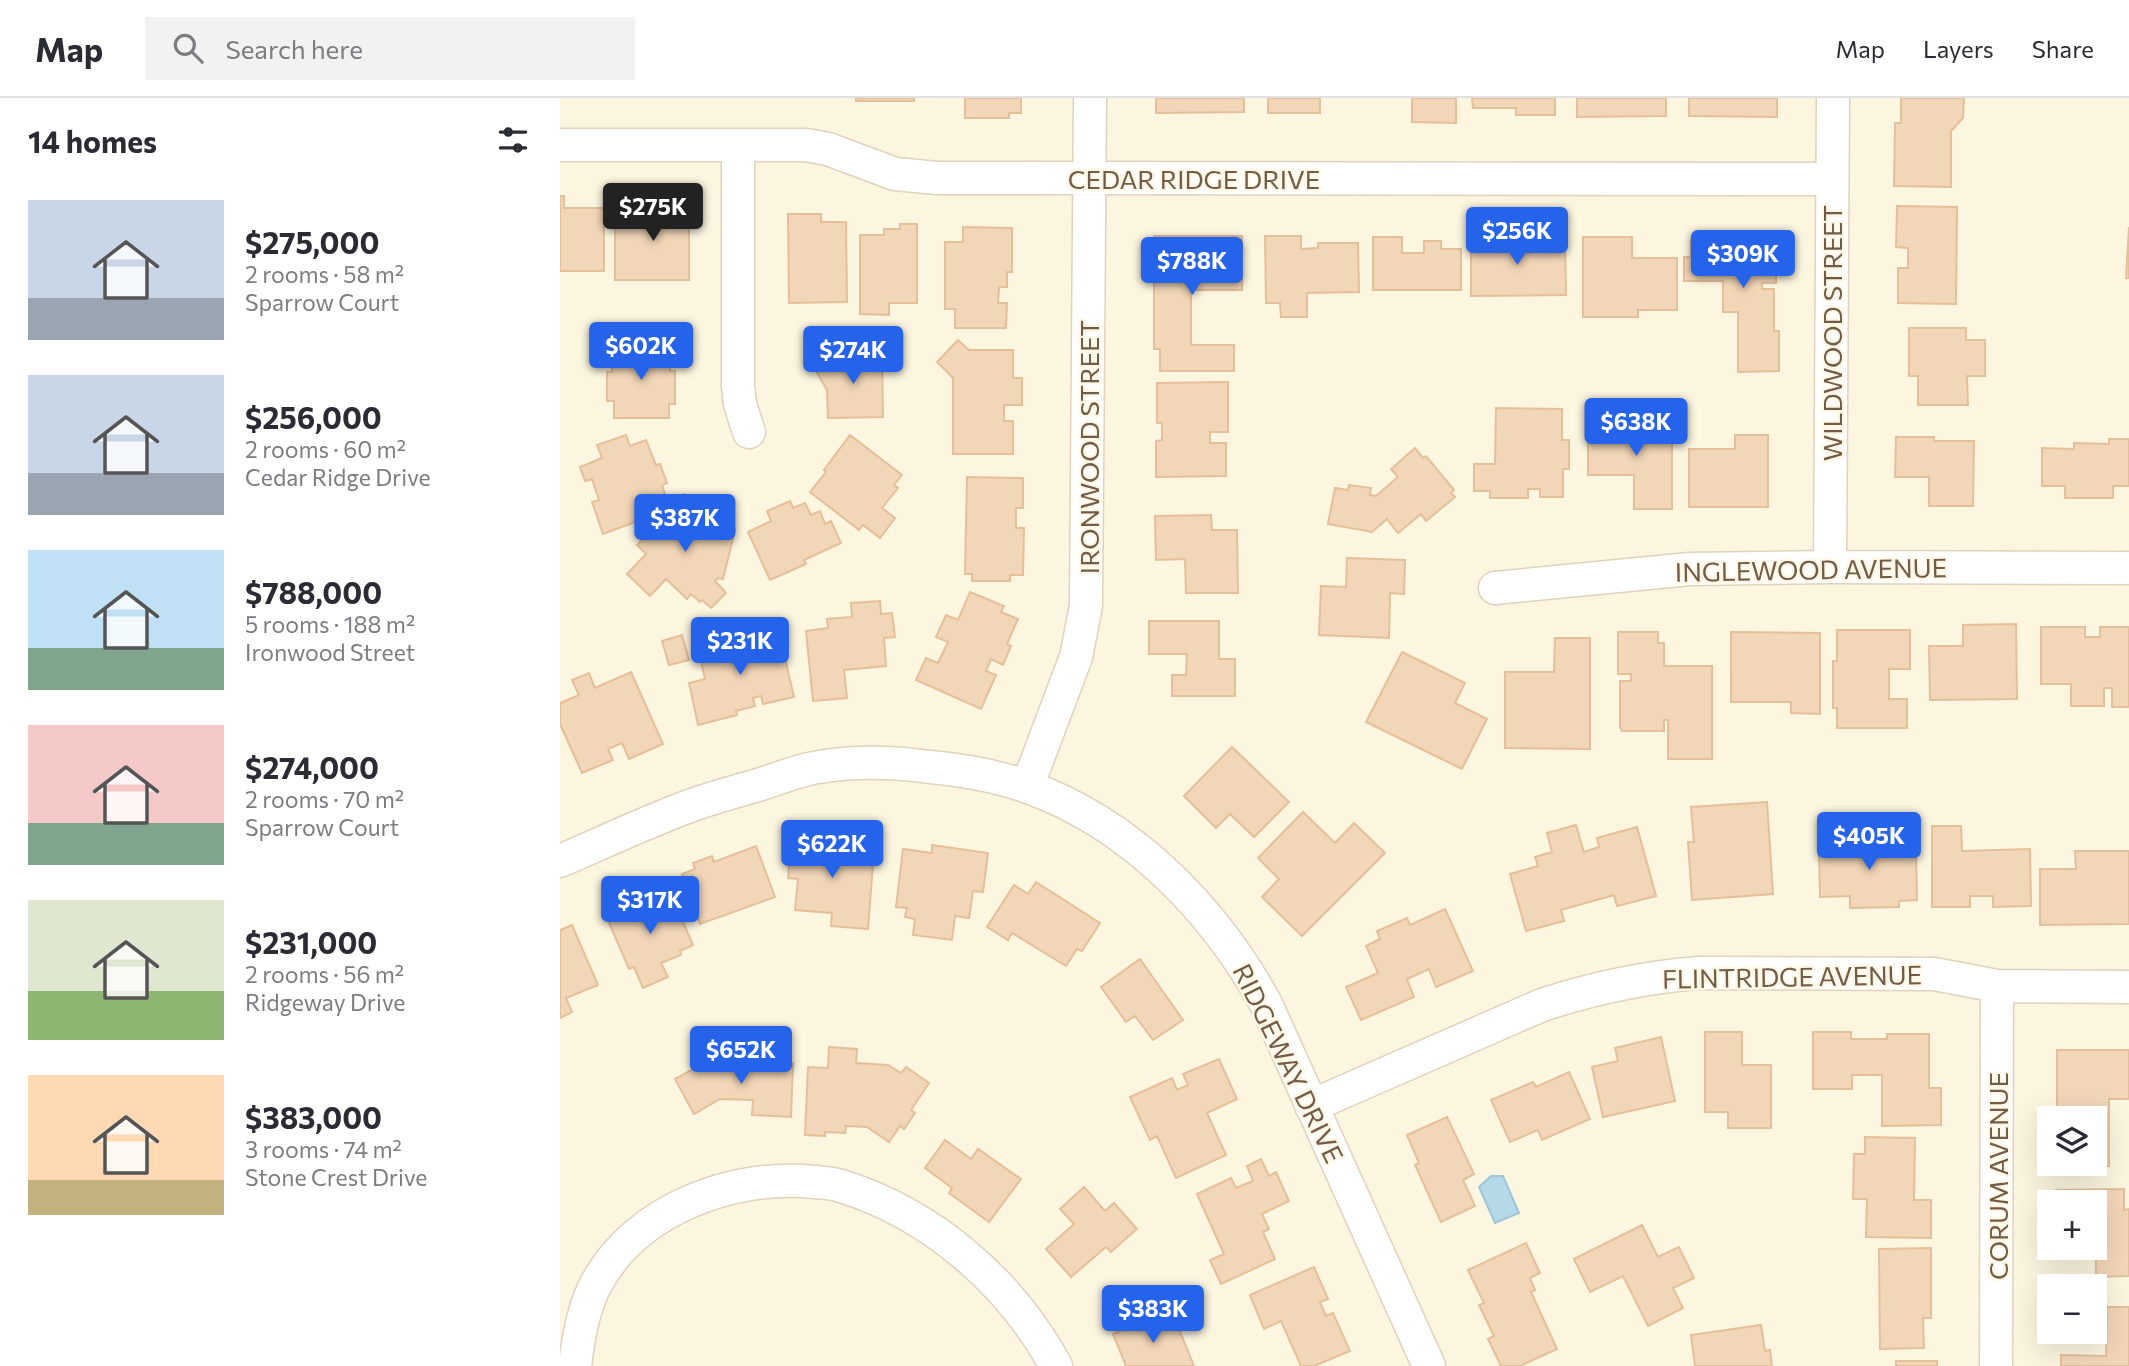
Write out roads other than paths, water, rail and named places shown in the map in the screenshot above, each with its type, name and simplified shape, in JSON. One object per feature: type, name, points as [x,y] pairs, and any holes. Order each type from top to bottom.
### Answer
[{"type":"street","name":"IRONWOOD STREET","points":[[1027,787],[1076,657],[1086,606],[1090,98]]},
{"type":"street","name":"WILDWOOD STREET","points":[[1830,567],[1833,98]]},
{"type":"street","name":"CEDAR RIDGE DRIVE","points":[[560,145],[818,147],[873,167],[911,177],[1832,179]]},
{"type":"street","points":[[738,145],[738,386],[740,404],[749,432]]},
{"type":"street","name":"INGLEWOOD AVENUE","points":[[1495,588],[1661,571],[1830,567],[2129,568]]},
{"type":"street","name":"RIDGEWAY DRIVE","points":[[560,861],[688,806],[817,767],[860,763],[904,764],[984,775],[1027,787],[1075,808],[1125,839],[1181,888],[1236,954],[1255,983],[1429,1366]]},
{"type":"street","name":"FLINTRIDGE AVENUE","points":[[1311,1107],[1542,1005],[1577,993],[1642,979],[1699,973],[1934,974],[1997,986],[2129,987]]},
{"type":"street","name":"CORUM AVENUE","points":[[1996,1366],[1997,986]]},
{"type":"street","points":[[575,1366],[583,1321],[596,1284],[614,1258],[637,1234],[670,1212],[710,1194],[751,1183],[794,1180],[838,1185],[877,1198],[926,1226],[970,1259],[1012,1300],[1042,1341],[1056,1366]]},
{"type":"water","points":[[1491,1176],[1503,1176],[1519,1213],[1495,1223],[1479,1187]]}]
